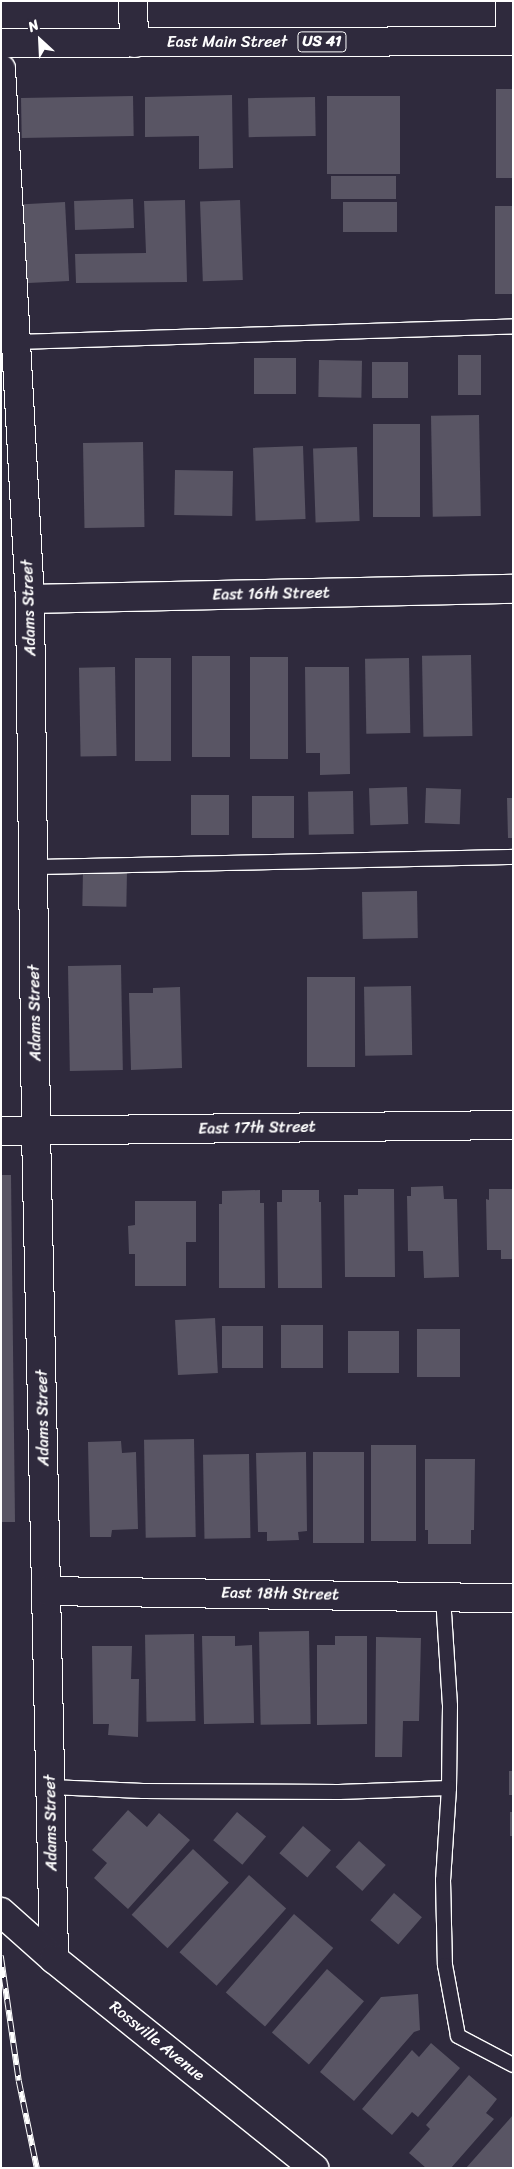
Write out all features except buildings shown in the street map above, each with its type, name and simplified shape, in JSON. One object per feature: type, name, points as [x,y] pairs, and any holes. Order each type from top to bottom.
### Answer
[{"type":"street","points":[[133,1],[134,43]]},
{"type":"street","points":[[510,1],[511,41]]},
{"type":"street","name":"East Main Street","points":[[1,43],[511,41]]},
{"type":"street","name":"Adams Street","points":[[1,68],[30,599],[36,1130],[54,1959]]},
{"type":"street","name":"East 16th Street","points":[[30,599],[513,589]]},
{"type":"street","name":"East 17th Street","points":[[1,1131],[513,1125]]},
{"type":"street","name":"East 18th Street","points":[[46,1591],[513,1598]]},
{"type":"street","name":"Rossville Avenue","points":[[1,1912],[54,1959],[314,2168]]},
{"type":"lane","points":[[16,342],[513,326]]},
{"type":"lane","points":[[33,867],[513,857]]},
{"type":"lane","points":[[443,1597],[450,1706],[449,1788],[443,1880],[445,1965],[458,2036],[513,2065]]},
{"type":"lane","points":[[50,1787],[143,1791],[339,1792],[449,1788]]},
{"type":"railway","points":[[1,1956],[19,2081],[37,2168]]}]
